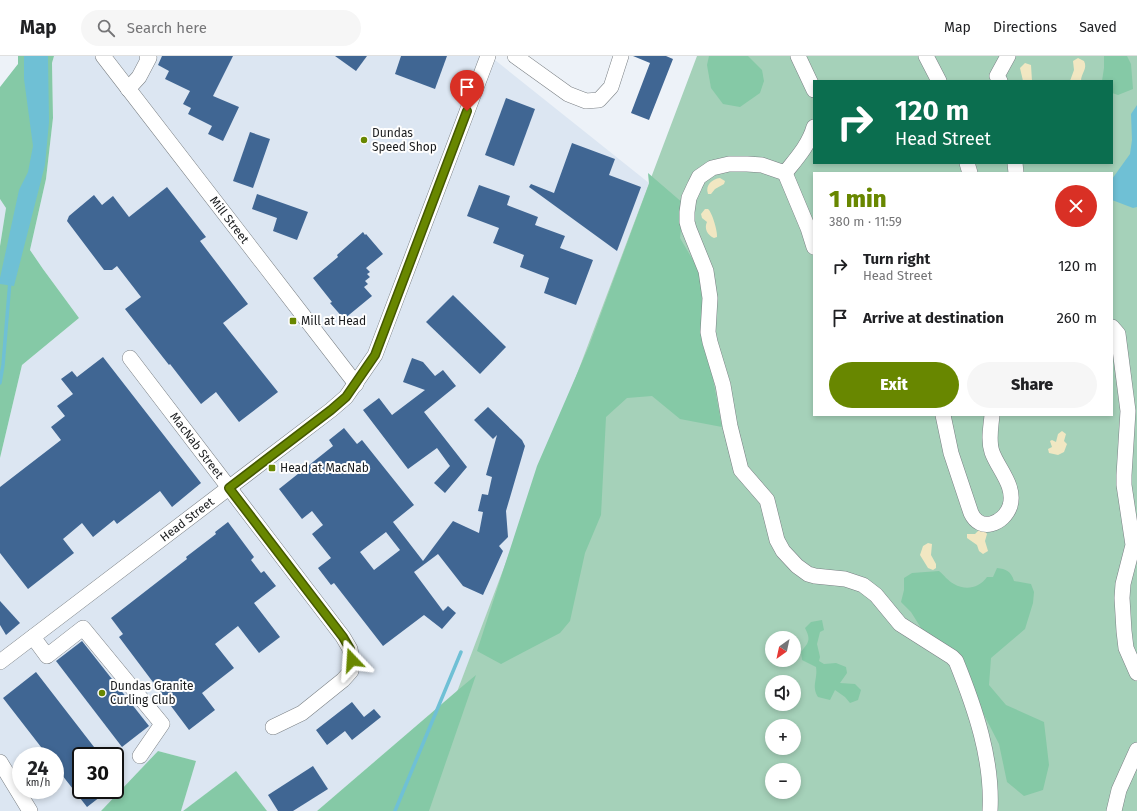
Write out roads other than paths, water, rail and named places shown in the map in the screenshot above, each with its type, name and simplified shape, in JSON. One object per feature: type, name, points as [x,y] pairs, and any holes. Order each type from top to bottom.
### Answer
[{"type":"street","name":"Mill Street","points":[[103,56],[356,384]]},
{"type":"street","name":"Head Street","points":[[0,662],[331,410],[346,397],[375,355],[488,56]]},
{"type":"street","points":[[515,56],[568,94],[586,101],[599,100],[611,87],[622,56]]},
{"type":"street","points":[[798,56],[813,88]]},
{"type":"street","points":[[926,56],[938,80]]},
{"type":"street","points":[[1000,80],[998,76],[1008,56]]},
{"type":"street","points":[[128,88],[139,77],[149,57]]},
{"type":"street","points":[[781,171],[795,160],[809,140],[813,130]]},
{"type":"street","points":[[813,245],[808,228],[781,171],[762,165],[729,164],[712,168],[699,177],[694,186],[689,198],[687,222],[706,271],[710,298],[708,332],[723,385],[730,426],[740,466],[744,474],[767,500],[777,540],[783,551],[797,566],[808,574],[845,579],[863,585],[876,595],[900,624],[956,661],[974,712],[983,745],[990,794],[990,811]]},
{"type":"street","points":[[1113,328],[1118,334],[1127,399],[1128,420],[1124,475],[1133,545],[1123,584],[1122,598],[1124,631],[1126,648],[1137,673]]},
{"type":"street","name":"MacNab Street","points":[[130,358],[343,637],[350,649],[352,660],[350,671],[343,680],[302,712],[274,728]]},
{"type":"street","points":[[943,416],[956,470],[971,513],[978,522],[988,524],[997,522],[1006,514],[1010,506],[1011,497],[1007,481],[992,451],[990,442],[992,416]]},
{"type":"street","points":[[68,610],[162,724],[140,756]]},
{"type":"street","points":[[33,637],[47,656],[83,628]]},
{"type":"street","points":[[1114,811],[1119,790],[1137,750]]},
{"type":"street","points":[[0,762],[30,811]]},
{"type":"water","points":[[24,56],[48,56],[49,122],[45,165],[14,286],[0,284],[0,278],[19,190],[28,172],[33,146],[24,79]]},
{"type":"water","points":[[1137,105],[1137,207],[1133,208],[1113,200],[1113,178],[1130,154],[1132,140],[1131,114]]},
{"type":"waterway","points":[[0,383],[3,365],[10,281]]},
{"type":"waterway","points":[[395,811],[461,652]]},
{"type":"place","name":"Dundas Speed Shop","points":[[364,140]]},
{"type":"place","name":"Mill at Head","points":[[293,321]]},
{"type":"place","name":"Head at MacNab","points":[[272,468]]},
{"type":"place","name":"Dundas Granite Curling Club","points":[[102,693]]}]
